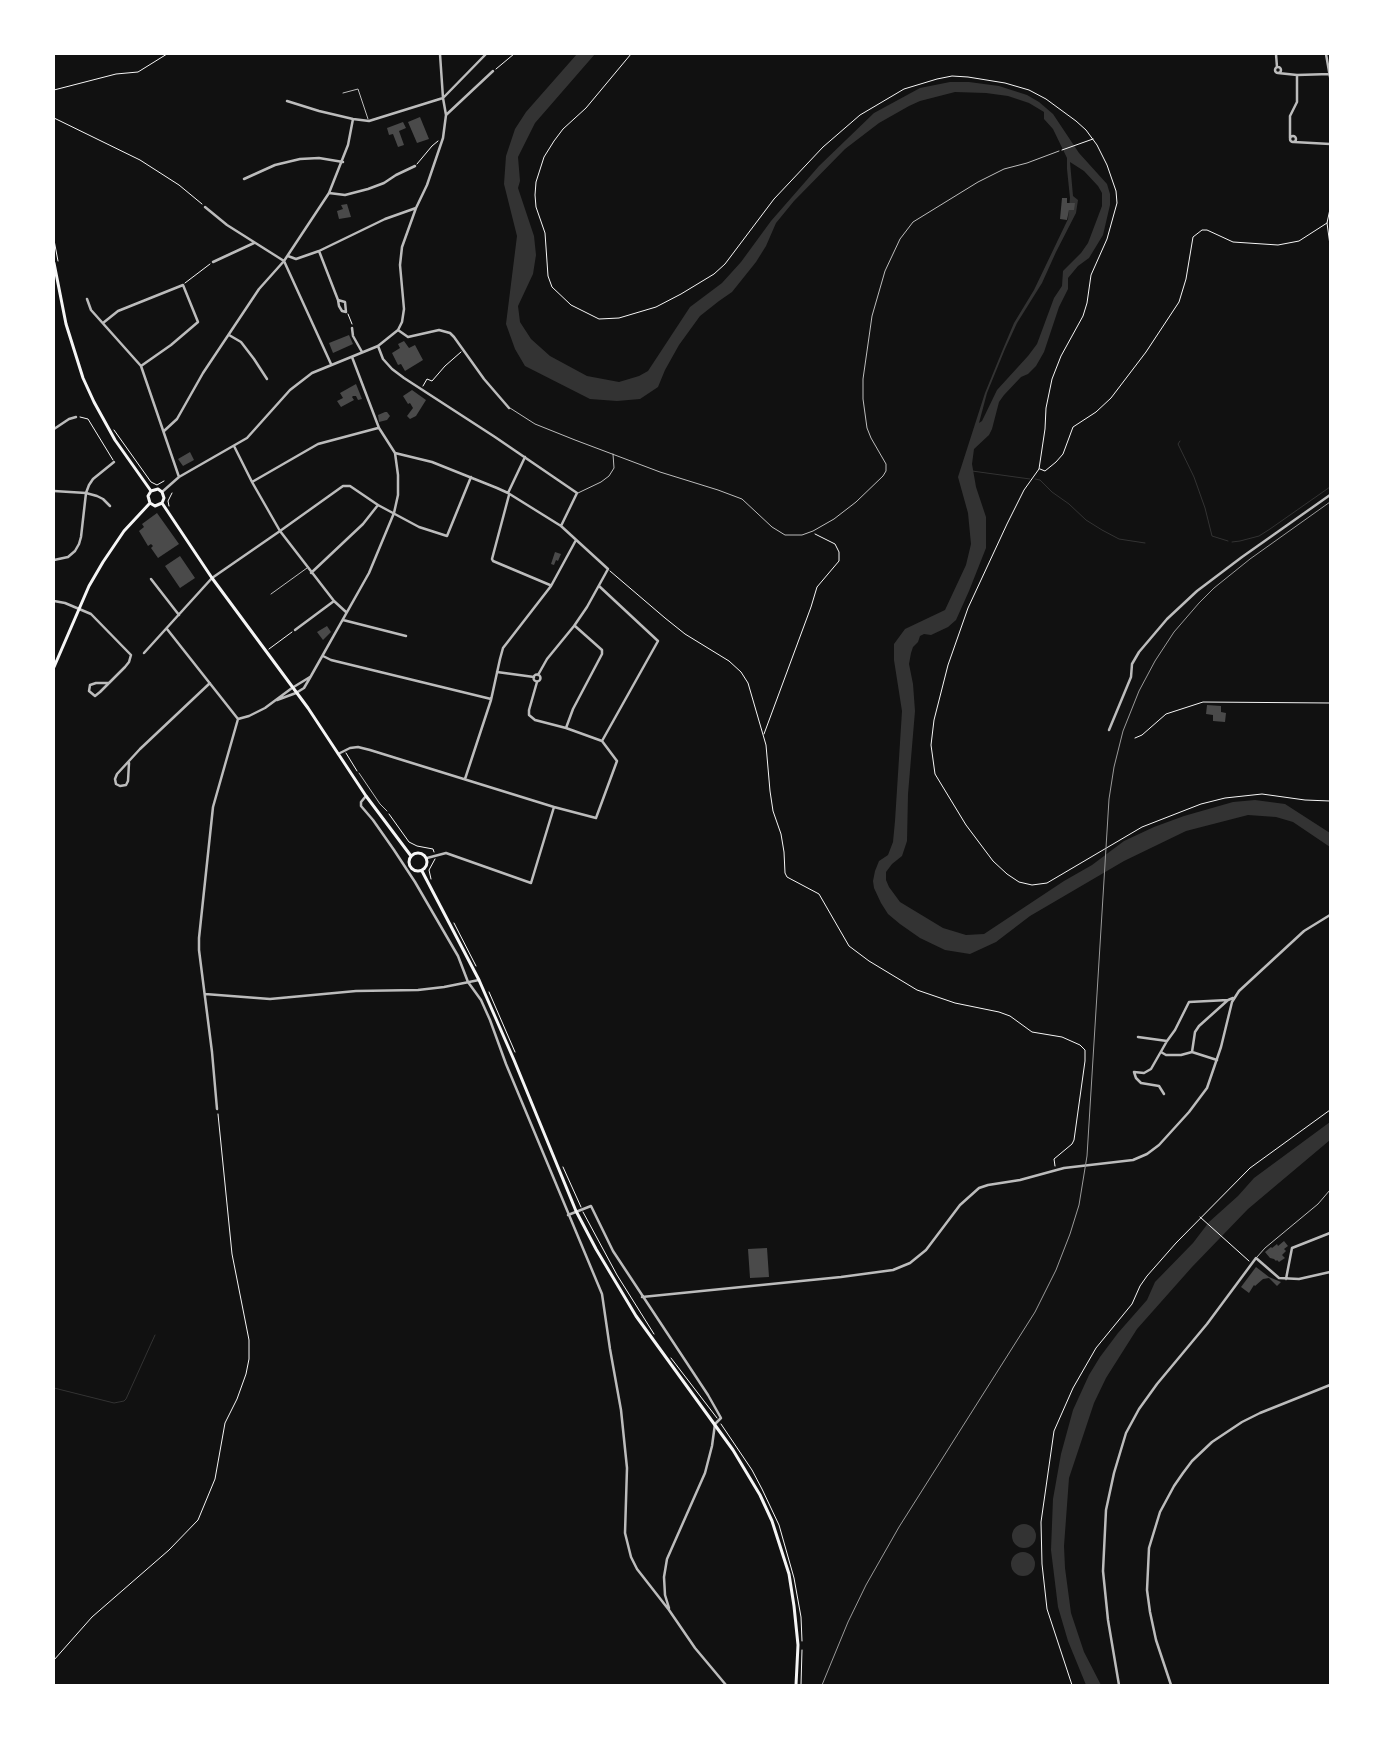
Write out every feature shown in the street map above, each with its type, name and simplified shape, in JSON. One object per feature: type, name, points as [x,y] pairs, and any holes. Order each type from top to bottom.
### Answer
[{"type":"main road","points":[[54,263],[66,324],[83,378],[115,440],[151,491]]},
{"type":"main road","points":[[162,503],[156,506],[150,503],[148,496],[151,491],[156,489],[162,492],[164,498],[162,503],[166,511],[212,578],[308,708],[366,796],[411,856]]},
{"type":"main road","points":[[54,667],[103,562],[124,531],[150,503]]},
{"type":"main road","points":[[418,853],[427,858],[427,864],[422,871],[412,869],[409,862],[411,856],[418,853]]},
{"type":"main road","points":[[422,871],[479,980],[576,1211],[596,1249],[636,1316],[715,1424],[760,1495],[781,1546],[789,1574],[798,1645],[796,1685]]},
{"type":"street","points":[[162,492],[179,477],[247,438],[297,384],[312,373],[378,346],[398,330],[402,322],[404,309],[400,265],[402,247],[416,208],[427,185],[443,138],[446,115],[440,54]]},
{"type":"street","points":[[287,100],[352,119],[369,121],[443,98],[486,54]]},
{"type":"street","points":[[1276,54],[1277,67],[1275,70],[1278,73],[1330,76],[1326,54]]},
{"type":"street","points":[[446,115],[493,72]]},
{"type":"street","points":[[1297,75],[1297,102],[1290,116],[1290,138],[1296,137],[1294,142],[1330,144]]},
{"type":"street","points":[[164,431],[178,420],[203,373],[259,289],[288,256],[329,193],[343,162],[352,119]]},
{"type":"street","points":[[244,179],[275,165],[300,159],[320,158],[343,162]]},
{"type":"street","points":[[329,193],[345,195],[368,189],[415,166]]},
{"type":"street","points":[[206,207],[227,225],[284,261],[331,364]]},
{"type":"street","points":[[288,256],[296,259],[319,251],[385,219],[416,208]]},
{"type":"street","points":[[213,262],[254,242]]},
{"type":"street","points":[[319,251],[342,311],[346,312]]},
{"type":"street","points":[[103,323],[118,311],[183,286],[198,322],[141,366]]},
{"type":"street","points":[[87,299],[91,310],[141,366],[179,477]]},
{"type":"street","points":[[338,300],[345,302],[346,312]]},
{"type":"street","points":[[352,328],[353,336],[362,352]]},
{"type":"street","points":[[398,330],[408,337],[431,331],[446,331],[454,337],[484,379],[509,408]]},
{"type":"street","points":[[229,335],[241,342],[267,380]]},
{"type":"street","points":[[378,346],[383,359],[392,369],[577,493],[561,526]]},
{"type":"street","points":[[277,700],[304,688],[323,656],[369,573],[394,513],[398,495],[395,452],[379,428],[352,357]]},
{"type":"street","points":[[54,429],[69,419],[76,417]]},
{"type":"street","points":[[252,482],[318,444],[379,428]]},
{"type":"street","points":[[234,446],[280,532],[334,601],[346,612]]},
{"type":"street","points":[[395,452],[432,462],[508,494],[561,526],[608,569],[574,626],[547,659],[538,675],[534,677],[497,672]]},
{"type":"street","points":[[524,457],[508,494],[492,559],[551,586]]},
{"type":"street","points":[[54,560],[68,557],[75,551],[81,537],[86,493],[93,479],[114,462]]},
{"type":"street","points":[[144,653],[212,578],[343,486],[350,486],[378,505],[419,527],[447,536],[471,477]]},
{"type":"street","points":[[54,491],[86,493],[103,499],[110,506]]},
{"type":"street","points":[[1109,730],[1131,677],[1132,664],[1139,652],[1168,619],[1197,591],[1330,495]]},
{"type":"street","points":[[311,573],[363,524],[378,505]]},
{"type":"street","points":[[465,779],[491,700],[504,648],[551,586],[576,540]]},
{"type":"street","points":[[151,579],[178,615]]},
{"type":"street","points":[[599,586],[658,641],[602,741]]},
{"type":"street","points":[[54,601],[80,608],[91,614],[131,655],[129,662],[109,683],[95,696],[89,691],[90,685],[109,683]]},
{"type":"street","points":[[295,630],[334,601]]},
{"type":"street","points":[[343,620],[406,636]]},
{"type":"street","points":[[566,728],[573,709],[602,654],[602,650],[574,626]]},
{"type":"street","points":[[167,629],[238,719]]},
{"type":"street","points":[[323,656],[331,660],[491,700]]},
{"type":"street","points":[[338,754],[358,747],[596,818],[617,761],[602,741],[566,728],[535,720],[529,715],[537,682],[541,678],[538,675]]},
{"type":"street","points":[[238,719],[249,716],[277,700],[311,676]]},
{"type":"street","points":[[534,677],[534,680],[537,682]]},
{"type":"street","points":[[129,763],[126,785],[120,786],[116,784],[117,774],[140,749],[210,683]]},
{"type":"street","points":[[218,1109],[199,944],[214,807],[238,719]]},
{"type":"street","points":[[366,796],[361,802],[361,806],[415,882],[458,956],[468,982],[490,1020],[506,1064],[602,1294],[621,1410],[627,1468],[628,1489],[625,1522],[627,1545],[636,1569],[669,1610],[695,1648],[726,1685]]},
{"type":"street","points":[[427,858],[446,853],[531,883],[554,807]]},
{"type":"street","points":[[642,1297],[832,1278],[898,1269],[910,1263],[926,1250],[960,1205],[979,1188],[988,1184],[1020,1180],[1070,1167],[1133,1160],[1153,1151],[1201,1096],[1217,1060],[1234,998],[1252,978],[1304,931],[1330,914]]},
{"type":"street","points":[[205,994],[270,999],[356,990],[418,990],[479,980]]},
{"type":"street","points":[[1164,1094],[1158,1086],[1141,1082],[1136,1078],[1134,1072],[1144,1074],[1151,1069],[1175,1030],[1189,1002],[1234,998]]},
{"type":"street","points":[[1192,1052],[1194,1032],[1228,1000]]},
{"type":"street","points":[[1138,1037],[1167,1041]]},
{"type":"street","points":[[1161,1052],[1166,1055],[1181,1055],[1192,1052],[1217,1060]]},
{"type":"street","points":[[568,1215],[591,1206],[613,1251],[708,1395],[719,1419],[715,1424],[705,1473],[675,1537],[664,1568],[664,1586],[669,1610]]},
{"type":"street","points":[[1286,1279],[1292,1248],[1330,1232]]},
{"type":"street","points":[[1119,1685],[1108,1620],[1103,1571],[1106,1510],[1119,1453],[1126,1433],[1157,1384],[1207,1324],[1256,1258],[1279,1278],[1299,1279],[1330,1272]]},
{"type":"street","points":[[1171,1685],[1156,1640],[1147,1590],[1149,1548],[1160,1512],[1183,1473],[1192,1461],[1212,1442],[1242,1422],[1260,1413],[1330,1385]]},
{"type":"lane","points":[[344,93],[358,89],[369,121]]},
{"type":"lane","points":[[509,408],[536,424],[660,472],[742,499],[772,527],[785,535],[802,535],[813,531],[834,519],[856,502],[886,471],[886,464],[867,428],[862,380],[872,316],[885,270],[900,239],[913,222],[978,182],[1004,169],[1059,151]]},
{"type":"lane","points":[[577,493],[601,482],[609,476],[614,468],[613,454]]},
{"type":"lane","points":[[271,594],[308,568]]},
{"type":"lane","points":[[359,773],[387,811]]},
{"type":"lane","points":[[1256,1258],[1265,1248],[1318,1204],[1330,1190]]},
{"type":"path","points":[[54,90],[116,74],[138,72],[167,54]]},
{"type":"path","points":[[493,72],[514,54]]},
{"type":"path","points":[[631,54],[586,108],[563,129],[554,141],[544,157],[536,182],[536,207],[545,233],[548,276],[552,287],[571,305],[599,319],[619,318],[656,307],[714,274],[725,264],[774,199],[823,148],[860,115],[904,89],[937,78],[952,76],[976,78],[1016,85],[1029,90],[1046,99],[1076,121],[1093,139],[1107,165],[1116,191],[1117,203],[1108,239],[1091,275],[1083,316],[1061,356],[1052,379],[1046,408],[1039,469],[1024,490],[968,608],[948,665],[934,720],[932,744],[935,774],[966,825],[993,861],[1019,882],[1032,885],[1046,883],[1142,827],[1201,804],[1225,798],[1262,794],[1305,800],[1330,801]]},
{"type":"path","points":[[54,118],[152,168],[179,185],[206,207]]},
{"type":"path","points":[[415,166],[432,146],[443,138]]},
{"type":"path","points":[[1059,151],[1093,139]]},
{"type":"path","points":[[1330,185],[1330,209],[1327,223],[1330,245]]},
{"type":"path","points":[[1039,469],[1045,471],[1056,462],[1063,454],[1073,427],[1096,412],[1111,398],[1146,352],[1178,302],[1186,279],[1194,237],[1202,230],[1207,230],[1233,242],[1278,245],[1299,241],[1327,223]]},
{"type":"path","points":[[54,240],[59,264]]},
{"type":"path","points":[[183,286],[188,280],[213,262]]},
{"type":"path","points":[[346,312],[350,316],[352,328]]},
{"type":"path","points":[[421,390],[427,380],[432,381],[445,366],[464,350]]},
{"type":"path","points":[[76,417],[88,419],[114,462]]},
{"type":"path","points":[[113,428],[151,482],[157,484],[164,481]]},
{"type":"path","points":[[166,511],[170,509],[168,501],[172,492]]},
{"type":"path","points":[[764,734],[817,588],[839,561],[839,552],[834,544],[813,531]]},
{"type":"path","points":[[608,569],[664,618],[685,634],[729,661],[741,672],[748,683],[764,734],[770,791],[781,834],[785,873],[787,877],[819,894],[839,925],[849,946],[869,961],[917,990],[955,1004],[999,1012],[1010,1016],[1032,1032],[1062,1037],[1080,1045],[1085,1050],[1074,1140],[1072,1144],[1054,1159],[1056,1170]]},
{"type":"path","points":[[266,652],[295,630]]},
{"type":"path","points":[[1135,738],[1166,714],[1203,702],[1330,703]]},
{"type":"path","points":[[345,750],[359,773]]},
{"type":"path","points":[[387,811],[409,842],[417,846],[433,849],[435,860],[429,870],[432,884]]},
{"type":"path","points":[[455,924],[479,971]]},
{"type":"path","points":[[487,987],[516,1053]]},
{"type":"path","points":[[54,1660],[92,1617],[169,1550],[198,1520],[216,1472],[225,1423],[242,1386],[249,1359],[249,1340],[232,1254],[218,1109]]},
{"type":"path","points":[[1072,1685],[1046,1609],[1042,1564],[1042,1513],[1054,1431],[1073,1388],[1096,1348],[1132,1304],[1147,1276],[1200,1217],[1250,1168],[1330,1110]]},
{"type":"path","points":[[561,1163],[582,1209],[617,1275],[656,1336]]},
{"type":"path","points":[[1200,1217],[1252,1263]]},
{"type":"path","points":[[670,1357],[719,1419],[740,1450],[762,1488],[785,1544],[794,1578],[801,1617],[801,1685]]},
{"type":"shaded area","points":[[577,54],[595,54],[535,123],[518,157],[520,181],[518,188],[534,236],[536,255],[533,274],[518,306],[520,322],[531,339],[550,356],[587,376],[619,382],[648,371],[690,307],[722,283],[741,262],[771,221],[819,166],[874,113],[920,88],[950,82],[969,82],[999,86],[1027,95],[1053,114],[1079,153],[1107,184],[1110,194],[1110,205],[1103,235],[1089,258],[1078,266],[1068,278],[1068,289],[1059,307],[1044,352],[1036,366],[1028,374],[1021,377],[1004,395],[999,402],[989,435],[974,449],[972,464],[976,487],[986,517],[986,548],[956,620],[948,627],[931,635],[924,634],[920,636],[911,653],[909,664],[915,711],[908,794],[907,841],[902,856],[886,872],[886,880],[900,902],[943,928],[966,935],[984,934],[1064,881],[1092,865],[1124,841],[1184,816],[1233,802],[1255,800],[1285,804],[1330,833],[1330,847],[1293,822],[1276,817],[1248,815],[1186,831],[1124,861],[1030,916],[996,942],[970,954],[945,950],[920,938],[888,914],[874,888],[873,881],[879,861],[888,855],[893,842],[895,821],[902,711],[894,660],[894,644],[905,629],[945,610],[966,565],[971,544],[968,513],[958,477],[985,393],[1014,323],[1034,290],[1068,219],[1070,198],[1067,158],[1053,129],[1044,119],[1044,112],[1029,103],[1008,96],[955,92],[920,101],[879,123],[845,149],[794,201],[776,223],[766,246],[756,262],[732,292],[700,316],[679,345],[658,387],[640,399],[617,401],[590,399],[525,366],[515,349],[506,324],[517,236],[504,184],[506,156],[515,129],[526,112]],"holes":[[[1070,162],[1084,171],[1102,193],[1102,206],[1088,243],[1063,271],[1062,286],[1054,298],[1037,344],[997,390],[982,421],[979,423],[987,393],[1017,323],[1042,283],[1076,213],[1078,200],[1073,196]]]},
{"type":"shaded area","points":[[1330,1122],[1330,1140],[1248,1209],[1192,1267],[1137,1329],[1106,1378],[1094,1403],[1069,1478],[1064,1546],[1071,1613],[1084,1652],[1101,1685],[1086,1685],[1068,1641],[1058,1607],[1051,1550],[1053,1499],[1061,1454],[1073,1410],[1089,1375],[1100,1357],[1147,1300],[1155,1282],[1193,1243],[1209,1222],[1238,1196],[1254,1178]]},
{"type":"shaded area","points":[[1024,1524],[1029,1525],[1035,1531],[1035,1541],[1029,1547],[1024,1548],[1019,1547],[1013,1541],[1012,1536],[1013,1531],[1019,1525]]},
{"type":"shaded area","points":[[1023,1552],[1028,1553],[1034,1559],[1034,1569],[1028,1575],[1023,1576],[1018,1575],[1012,1569],[1011,1564],[1012,1559],[1018,1553]]},
{"type":"building","points":[[420,117],[429,139],[417,143],[408,122]]},
{"type":"building","points":[[403,122],[406,128],[399,131],[404,145],[398,147],[393,134],[389,135],[387,128]]},
{"type":"building","points":[[1062,198],[1067,198],[1067,203],[1075,203],[1074,210],[1069,210],[1067,220],[1060,219]]},
{"type":"building","points":[[347,204],[351,217],[339,219],[337,211],[343,209],[341,205]]},
{"type":"building","points":[[349,335],[353,344],[333,353],[329,343]]},
{"type":"building","points":[[404,341],[409,348],[415,345],[423,360],[405,371],[401,364],[398,365],[392,353],[400,348],[398,344]]},
{"type":"building","points":[[356,384],[362,399],[358,400],[356,396],[353,396],[354,400],[341,407],[337,401],[343,398],[340,393]]},
{"type":"building","points":[[412,390],[426,400],[416,416],[410,419],[407,416],[413,408],[403,396]]},
{"type":"building","points":[[385,412],[390,416],[387,420],[379,422],[378,415]]},
{"type":"building","points":[[190,452],[194,460],[183,466],[178,459]]},
{"type":"building","points":[[157,513],[179,544],[158,558],[151,548],[153,546],[151,544],[148,546],[139,531],[144,527],[142,524]]},
{"type":"building","points":[[555,552],[561,554],[554,565],[551,564]]},
{"type":"building","points":[[180,556],[195,578],[180,588],[165,566]]},
{"type":"building","points":[[327,626],[331,632],[323,640],[317,632]]},
{"type":"building","points":[[1207,705],[1221,706],[1221,712],[1226,713],[1225,722],[1213,721],[1213,715],[1206,714]]},
{"type":"building","points":[[1284,1241],[1288,1246],[1284,1249],[1286,1251],[1282,1255],[1285,1258],[1279,1262],[1270,1258],[1265,1252]]},
{"type":"building","points":[[767,1248],[769,1277],[750,1278],[748,1249]]},
{"type":"building","points":[[1256,1267],[1269,1277],[1281,1282],[1277,1286],[1269,1278],[1263,1279],[1254,1285],[1249,1293],[1241,1287]]},
{"type":"waterway","points":[[1180,441],[1178,444],[1194,477],[1212,536],[1228,541]]},
{"type":"waterway","points":[[972,471],[1030,479]]},
{"type":"waterway","points":[[1035,479],[1040,480],[1086,520],[1102,530],[1119,539],[1145,543]]},
{"type":"waterway","points":[[1232,542],[1259,536],[1330,487]]},
{"type":"waterway","points":[[54,1388],[114,1403],[124,1401],[155,1335]]},
{"type":"railway","points":[[822,1685],[848,1622],[866,1585],[899,1527],[1035,1312],[1056,1270],[1070,1234],[1079,1205],[1087,1156],[1109,799],[1114,767],[1123,731],[1139,691],[1155,661],[1174,632],[1214,588],[1250,559],[1330,502]]}]
